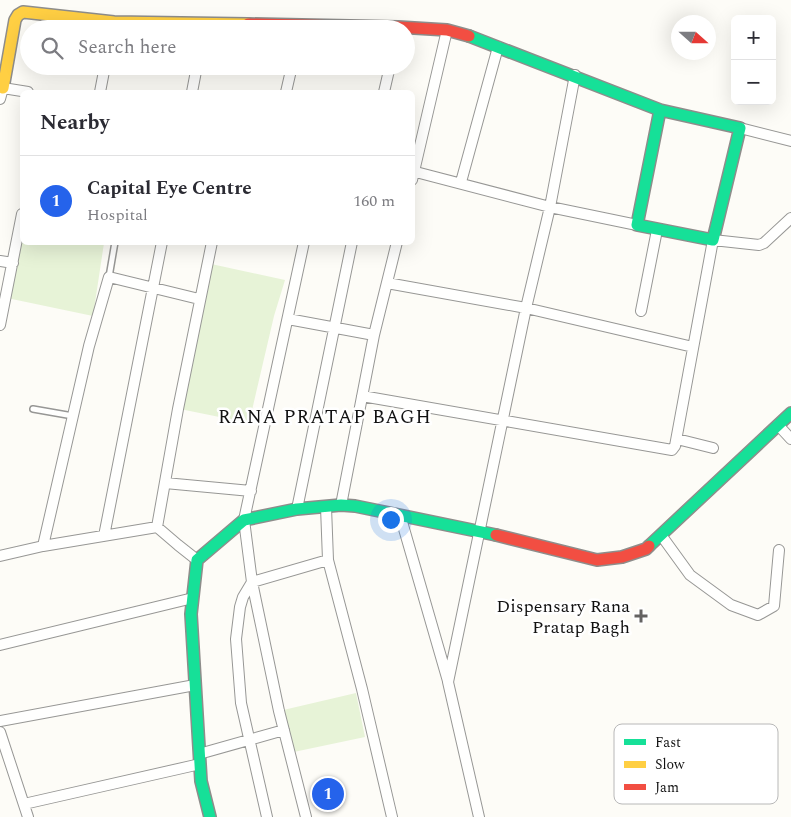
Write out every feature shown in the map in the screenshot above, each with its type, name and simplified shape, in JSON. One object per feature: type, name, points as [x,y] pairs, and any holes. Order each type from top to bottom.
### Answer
[{"type":"street","points":[[20,93],[1,94],[15,20],[18,15],[23,12],[30,12],[81,20]]},
{"type":"street","points":[[415,29],[447,30],[478,38],[660,110],[791,140]]},
{"type":"street","points":[[415,166],[447,30]]},
{"type":"street","points":[[460,182],[498,47]]},
{"type":"street","points":[[100,90],[103,75]]},
{"type":"street","points":[[192,90],[195,75]]},
{"type":"street","points":[[286,90],[290,75]]},
{"type":"street","points":[[384,90],[388,75]]},
{"type":"street","points":[[448,682],[526,308],[550,207],[575,75]]},
{"type":"street","points":[[637,226],[660,110]]},
{"type":"street","points":[[362,396],[670,451],[674,448],[677,439],[713,240],[740,128]]},
{"type":"street","points":[[415,174],[460,182],[550,207],[713,240],[764,244],[791,218]]},
{"type":"street","points":[[0,325],[20,225]]},
{"type":"street","points":[[641,311],[657,230]]},
{"type":"street","points":[[104,536],[161,245]]},
{"type":"street","points":[[157,527],[199,298],[211,245]]},
{"type":"street","points":[[303,245],[244,520],[252,582],[284,730],[306,817]]},
{"type":"street","points":[[297,509],[351,245]]},
{"type":"street","points":[[341,505],[374,335],[396,245]]},
{"type":"street","points":[[0,261],[13,264]]},
{"type":"street","points":[[43,546],[89,346],[109,277],[199,298]]},
{"type":"street","points":[[387,283],[526,308],[693,347]]},
{"type":"street","points":[[288,319],[374,335]]},
{"type":"street","points":[[210,817],[201,781],[191,614],[198,560],[244,520],[297,509],[341,505],[355,506],[480,531],[597,560],[622,557],[646,549],[791,413]]},
{"type":"street","points":[[778,425],[791,439]]},
{"type":"street","points":[[677,439],[713,448]]},
{"type":"street","points":[[165,483],[250,491]]},
{"type":"street","points":[[326,507],[328,560],[362,689],[392,817]]},
{"type":"street","points":[[400,515],[448,682],[479,817]]},
{"type":"street","points":[[0,556],[43,546],[157,527]]},
{"type":"street","points":[[157,527],[178,546],[198,560]]},
{"type":"street","points":[[661,535],[690,574],[731,606],[758,615],[774,606],[779,550]]},
{"type":"street","points":[[267,817],[241,703],[236,639],[240,607],[243,597],[252,582],[328,560]]},
{"type":"street","points":[[0,645],[193,598]]},
{"type":"street","points":[[0,721],[195,685]]},
{"type":"street","points":[[24,804],[200,759],[250,740],[284,730]]},
{"type":"street","points":[[0,732],[28,817]]},
{"type":"lane","points":[[109,277],[114,245]]},
{"type":"lane","points":[[33,409],[74,416]]},
{"type":"green space","points":[[20,230],[20,245],[104,245],[93,316],[7,298]]},
{"type":"green space","points":[[202,262],[285,280],[274,316],[249,423],[175,408],[197,299]]},
{"type":"green space","points":[[356,693],[365,737],[289,753],[279,711]]},
{"type":"traffic: fast","points":[[469,36],[660,110],[740,128],[713,240],[637,225],[660,110]]},
{"type":"traffic: fast","points":[[649,546],[791,413]]},
{"type":"traffic: fast","points":[[210,817],[201,781],[191,614],[197,560],[244,520],[297,509],[341,505],[355,506],[496,535]]},
{"type":"traffic: slow","points":[[3,88],[15,20],[18,15],[23,12],[96,20]]},
{"type":"traffic: jam","points":[[415,28],[447,30],[469,36]]},
{"type":"traffic: jam","points":[[496,535],[597,560],[622,557],[646,549],[649,546]]},
{"type":"place","name":"Dispensary Rana Pratap Bagh","points":[[641,616]]},
{"type":"place","name":"Capital Eye Centre","points":[[328,794]]},
{"type":"district","name":"RANA PRATAP BAGH","points":[[325,416]]}]
